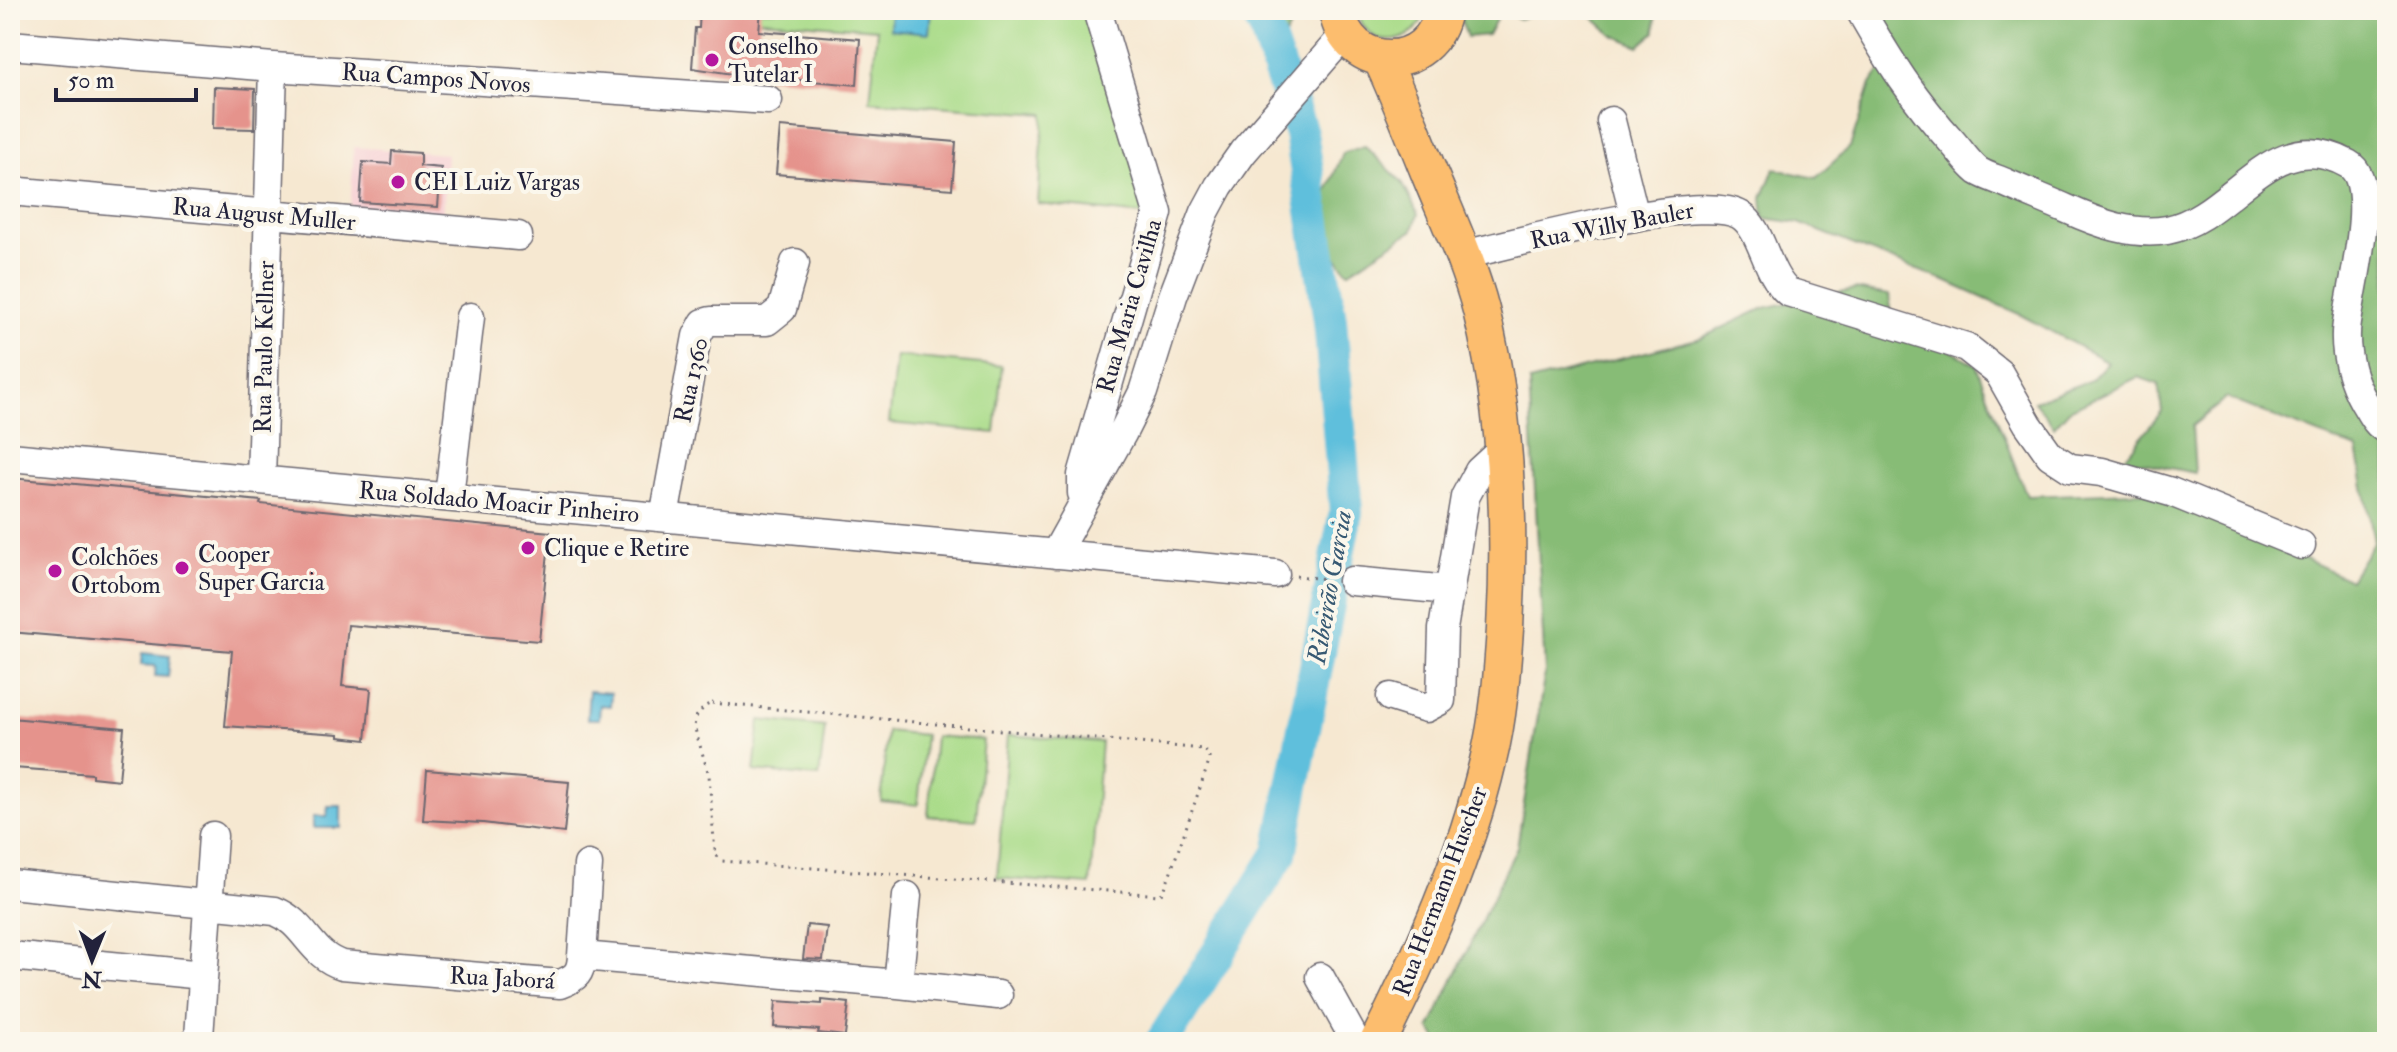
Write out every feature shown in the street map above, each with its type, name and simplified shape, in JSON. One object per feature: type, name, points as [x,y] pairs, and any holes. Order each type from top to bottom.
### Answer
[{"type":"main road","points":[[1341,22],[1360,49],[1381,58],[1400,58],[1419,50],[1430,40],[1439,27],[1443,10]]},
{"type":"main road","name":"Rua Hermann Huscher","points":[[1411,129],[1414,66],[1419,50]]},
{"type":"main road","name":"Rua Hermann Huscher","points":[[1378,1042],[1424,946],[1469,828],[1489,760],[1501,689],[1508,519],[1496,379],[1480,307],[1463,255],[1381,58]]},
{"type":"street","name":"Rua Maria Cavilha","points":[[1055,554],[1083,502],[1082,475],[1158,213],[1097,10]]},
{"type":"street","points":[[1860,10],[1893,68],[1931,119],[1978,171],[2082,216],[2134,232],[2168,230],[2198,218],[2272,164],[2305,151],[2330,156],[2352,166],[2362,180],[2363,203],[2358,263],[2346,333],[2348,359],[2357,390],[2378,425],[2387,430]]},
{"type":"street","points":[[1083,502],[1143,392],[1173,296],[1205,212],[1243,152],[1310,72],[1341,22]]},
{"type":"street","name":"Rua Campos Novos","points":[[10,45],[273,67],[768,100]]},
{"type":"street","name":"Rua Paulo Kellner","points":[[261,480],[273,67]]},
{"type":"street","points":[[1611,121],[1635,217]]},
{"type":"street","name":"Rua August Muller","points":[[10,191],[518,236]]},
{"type":"street","name":"Rua Willy Bauler","points":[[1463,255],[1635,217],[1709,207],[1726,210],[1741,216],[1750,226],[1781,286],[1788,292],[1966,347],[1999,373],[2050,455],[2070,468],[2102,472],[2171,492],[2301,545]]},
{"type":"street","name":"Rua 1360","points":[[664,517],[697,336],[704,323],[711,321],[767,321],[782,309],[795,263]]},
{"type":"street","points":[[449,496],[470,317]]},
{"type":"street","points":[[1391,697],[1426,708],[1441,700],[1443,629],[1465,497],[1479,471],[1503,449]]},
{"type":"street","name":"Rua Soldado Moacir Pinheiro","points":[[10,457],[1275,574]]},
{"type":"street","points":[[1352,581],[1450,590]]},
{"type":"street","points":[[199,1037],[213,836]]},
{"type":"street","points":[[582,956],[588,865]]},
{"type":"street","name":"Rua Jaborá","points":[[10,884],[275,911],[291,917],[327,960],[342,965],[560,984],[573,979],[581,970],[582,956],[998,995]]},
{"type":"street","points":[[898,984],[907,896]]},
{"type":"street","points":[[10,956],[203,975]]},
{"type":"street","points":[[1320,977],[1356,1042]]},
{"type":"path","points":[[1275,574],[1352,581]]},
{"type":"path","points":[[712,703],[1203,749],[1209,754],[1209,762],[1164,891],[1154,896],[722,861],[715,854],[709,775],[694,726],[696,717],[712,703]]},
{"type":"shaded area","name":"CEI Luiz Vargas","points":[[354,147],[447,154],[443,217],[350,211]]},
{"type":"green space","points":[[632,10],[1088,10],[1153,216],[1038,204],[1044,114],[870,101],[877,29]]},
{"type":"green space","points":[[1273,10],[1299,10],[1285,37]]},
{"type":"green space","points":[[1358,10],[1425,10],[1412,32],[1391,40],[1380,39],[1370,33],[1362,24]]},
{"type":"green space","points":[[1462,10],[1501,10],[1488,35],[1467,37],[1460,17]]},
{"type":"green space","points":[[1501,10],[1549,10],[1519,19]]},
{"type":"green space","points":[[1585,10],[1656,10],[1655,32],[1639,46],[1613,35]]},
{"type":"green space","points":[[1878,10],[2387,10],[2387,1042],[1439,1042],[1430,1028],[1517,847],[1545,672],[1529,382],[1701,338],[1764,308],[1855,289],[1889,295],[1892,316],[1976,365],[2027,496],[2158,491],[2350,580],[2374,541],[2357,449],[2227,398],[2192,426],[2195,473],[2124,459],[2162,411],[2158,384],[2138,377],[2069,410],[2054,427],[2034,401],[2091,380],[2108,362],[2019,314],[1943,280],[1799,223],[1764,218],[1762,198],[1774,169],[1816,178],[1850,147],[1871,84],[1900,44]]},
{"type":"green space","points":[[1365,146],[1402,182],[1418,214],[1413,230],[1348,272],[1335,255],[1324,198],[1343,153]]},
{"type":"green space","points":[[896,356],[1002,366],[995,433],[889,423]]},
{"type":"green space","points":[[760,720],[825,727],[819,777],[754,771]]},
{"type":"green space","points":[[887,731],[925,735],[918,805],[881,801]]},
{"type":"green space","points":[[1008,735],[1101,742],[1090,885],[997,878]]},
{"type":"green space","points":[[935,736],[983,740],[976,820],[928,816]]},
{"type":"water","points":[[891,10],[931,10],[929,33],[890,29]]},
{"type":"water","points":[[142,653],[170,656],[168,677],[155,676],[156,666],[141,665]]},
{"type":"water","points":[[589,691],[611,693],[610,706],[600,705],[599,719],[587,719]]},
{"type":"water","points":[[328,806],[341,806],[341,828],[313,828],[313,816],[327,816]]},
{"type":"building","points":[[700,10],[761,10],[759,31],[860,39],[857,85],[692,68],[695,28],[699,28]]},
{"type":"building","points":[[214,87],[255,89],[254,129],[213,128]]},
{"type":"building","points":[[780,127],[956,142],[952,189],[776,174]]},
{"type":"building","points":[[392,151],[420,153],[420,166],[441,168],[438,207],[360,202],[363,162],[391,164]]},
{"type":"building","name":"Cooper Super Garcia","points":[[10,478],[550,532],[539,641],[348,625],[342,686],[371,689],[366,740],[339,737],[339,734],[225,726],[232,651],[10,632]]},
{"type":"building","points":[[10,718],[124,728],[119,780],[92,777],[92,774],[14,768],[10,764]]},
{"type":"building","points":[[427,770],[569,782],[564,833],[483,823],[423,820]]},
{"type":"building","points":[[807,925],[827,927],[823,960],[803,959]]},
{"type":"building","points":[[822,1000],[849,1003],[845,1036],[818,1033],[819,1030],[774,1027],[776,1001],[822,1004]]},
{"type":"waterway","name":"Ribeirão Garcia","points":[[1162,1042],[1280,853],[1346,512],[1330,320],[1301,133],[1256,10]]},
{"type":"place","name":"Conselho Tutelar I","points":[[712,60]]},
{"type":"place","name":"CEI Luiz Vargas","points":[[398,182]]},
{"type":"place","name":"Clique e Retire","points":[[528,548]]},
{"type":"place","name":"Cooper Super Garcia","points":[[182,568]]},
{"type":"place","name":"Colchões Ortobom","points":[[55,571]]}]
